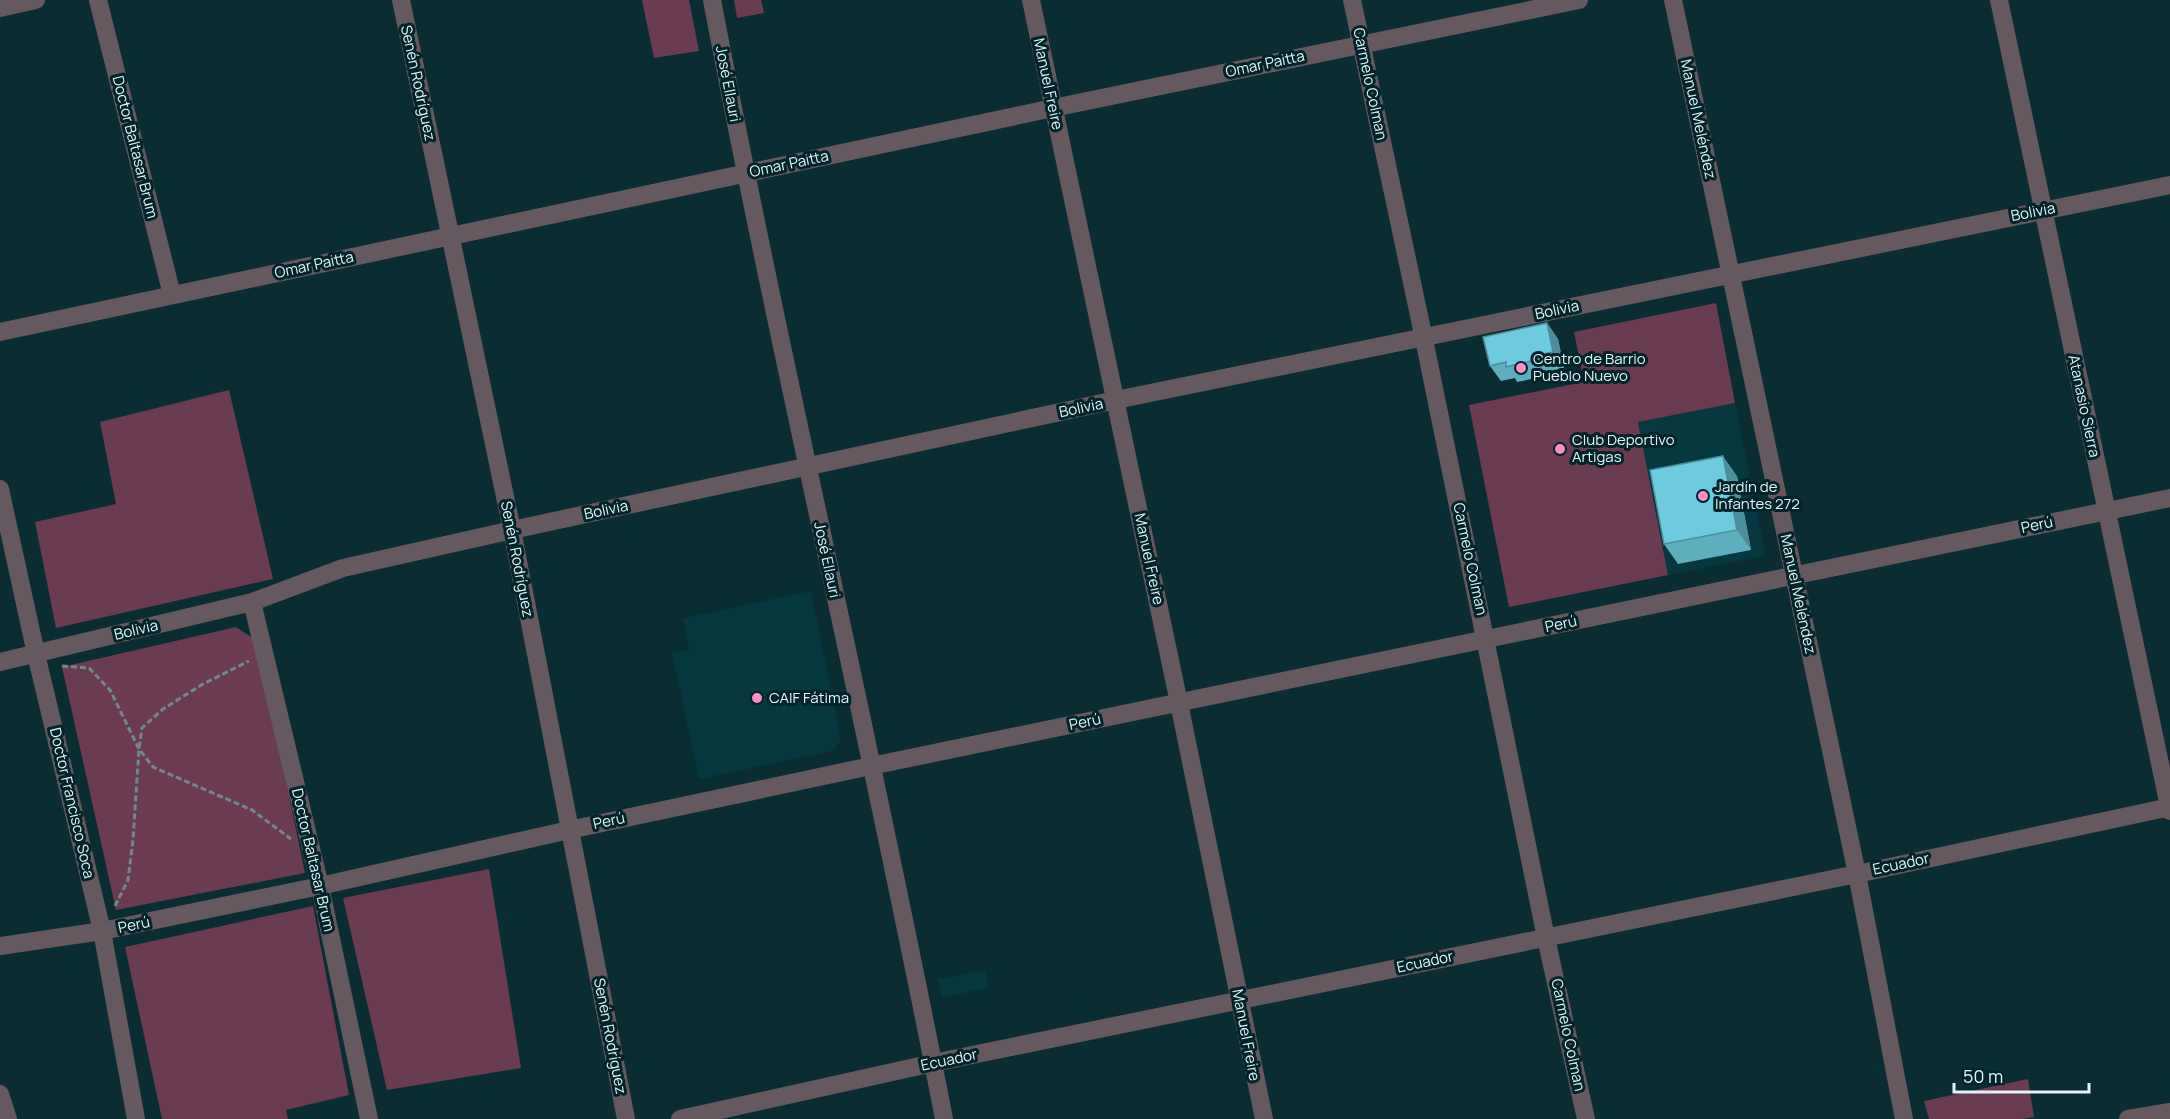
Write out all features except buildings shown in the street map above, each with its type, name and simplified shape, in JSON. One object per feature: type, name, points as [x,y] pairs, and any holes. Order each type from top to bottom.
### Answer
[{"type":"street","points":[[0,8],[36,0]]},
{"type":"street","name":"Doctor Baltasar Brum","points":[[98,0],[172,295]]},
{"type":"street","name":"Senén Rodríguez","points":[[401,0],[512,530],[626,1119]]},
{"type":"street","name":"José Ellauri","points":[[712,0],[745,174],[944,1119]]},
{"type":"street","name":"Manuel Freire","points":[[1031,0],[1264,1119]]},
{"type":"street","name":"Carmelo Colman","points":[[1352,0],[1425,339],[1546,938],[1586,1119]]},
{"type":"street","name":"Omar Paitta","points":[[0,332],[1053,108],[1579,0]]},
{"type":"street","name":"Manuel Meléndez","points":[[1673,0],[1857,874],[1904,1119]]},
{"type":"street","name":"Atanasio Sierra","points":[[1999,0],[2170,808]]},
{"type":"street","name":"Bolivia","points":[[0,662],[252,602],[343,568],[512,530],[1116,400],[1425,339],[1730,274],[2170,185]]},
{"type":"street","name":"Doctor Francisco Soca","points":[[0,489],[36,654],[102,931],[136,1119]]},
{"type":"street","name":"Perú","points":[[0,946],[102,931],[320,886],[871,766],[2170,498]]},
{"type":"street","name":"Doctor Baltasar Brum","points":[[252,602],[320,886],[369,1119]]},
{"type":"street","name":"Ecuador","points":[[680,1119],[933,1063],[2170,808]]},
{"type":"street","points":[[0,1094],[8,1119]]},
{"type":"street","points":[[2128,1119],[2170,1112]]},
{"type":"path","points":[[36,654],[62,667],[89,668],[110,690],[139,749],[153,767],[252,810],[296,843]]},
{"type":"path","points":[[102,931],[128,880],[134,840],[142,728],[163,709],[213,679],[251,660]]},
{"type":"shaded area","points":[[642,0],[689,0],[699,51],[654,58]]},
{"type":"shaded area","points":[[734,0],[761,0],[764,13],[737,18]]},
{"type":"shaded area","points":[[1716,303],[1735,403],[1638,422],[1668,575],[1509,607],[1469,405],[1584,382],[1574,332]]},
{"type":"shaded area","points":[[229,390],[273,579],[56,628],[35,522],[116,504],[100,422]]},
{"type":"shaded area","name":"Jardín de Infantes 272","points":[[1735,403],[1766,556],[1668,575],[1638,422]]},
{"type":"shaded area","name":"CAIF Fátima","points":[[811,591],[841,740],[833,751],[699,779],[672,653],[689,650],[683,618]]},
{"type":"shaded area","points":[[236,627],[257,641],[305,873],[116,910],[62,667]]},
{"type":"shaded area","points":[[489,869],[521,1068],[387,1090],[343,898]]},
{"type":"shaded area","points":[[313,906],[349,1095],[286,1110],[288,1119],[162,1119],[125,947]]},
{"type":"shaded area","points":[[985,970],[989,988],[942,997],[938,979]]},
{"type":"shaded area","points":[[2028,1079],[2034,1117],[1929,1119],[1924,1101]]},
{"type":"place","name":"Centro de Barrio Pueblo Nuevo","points":[[1521,368]]},
{"type":"place","name":"Club Deportivo Artigas","points":[[1560,449]]},
{"type":"place","name":"Jardín de Infantes 272","points":[[1703,496]]},
{"type":"place","name":"CAIF Fátima","points":[[757,698]]}]
